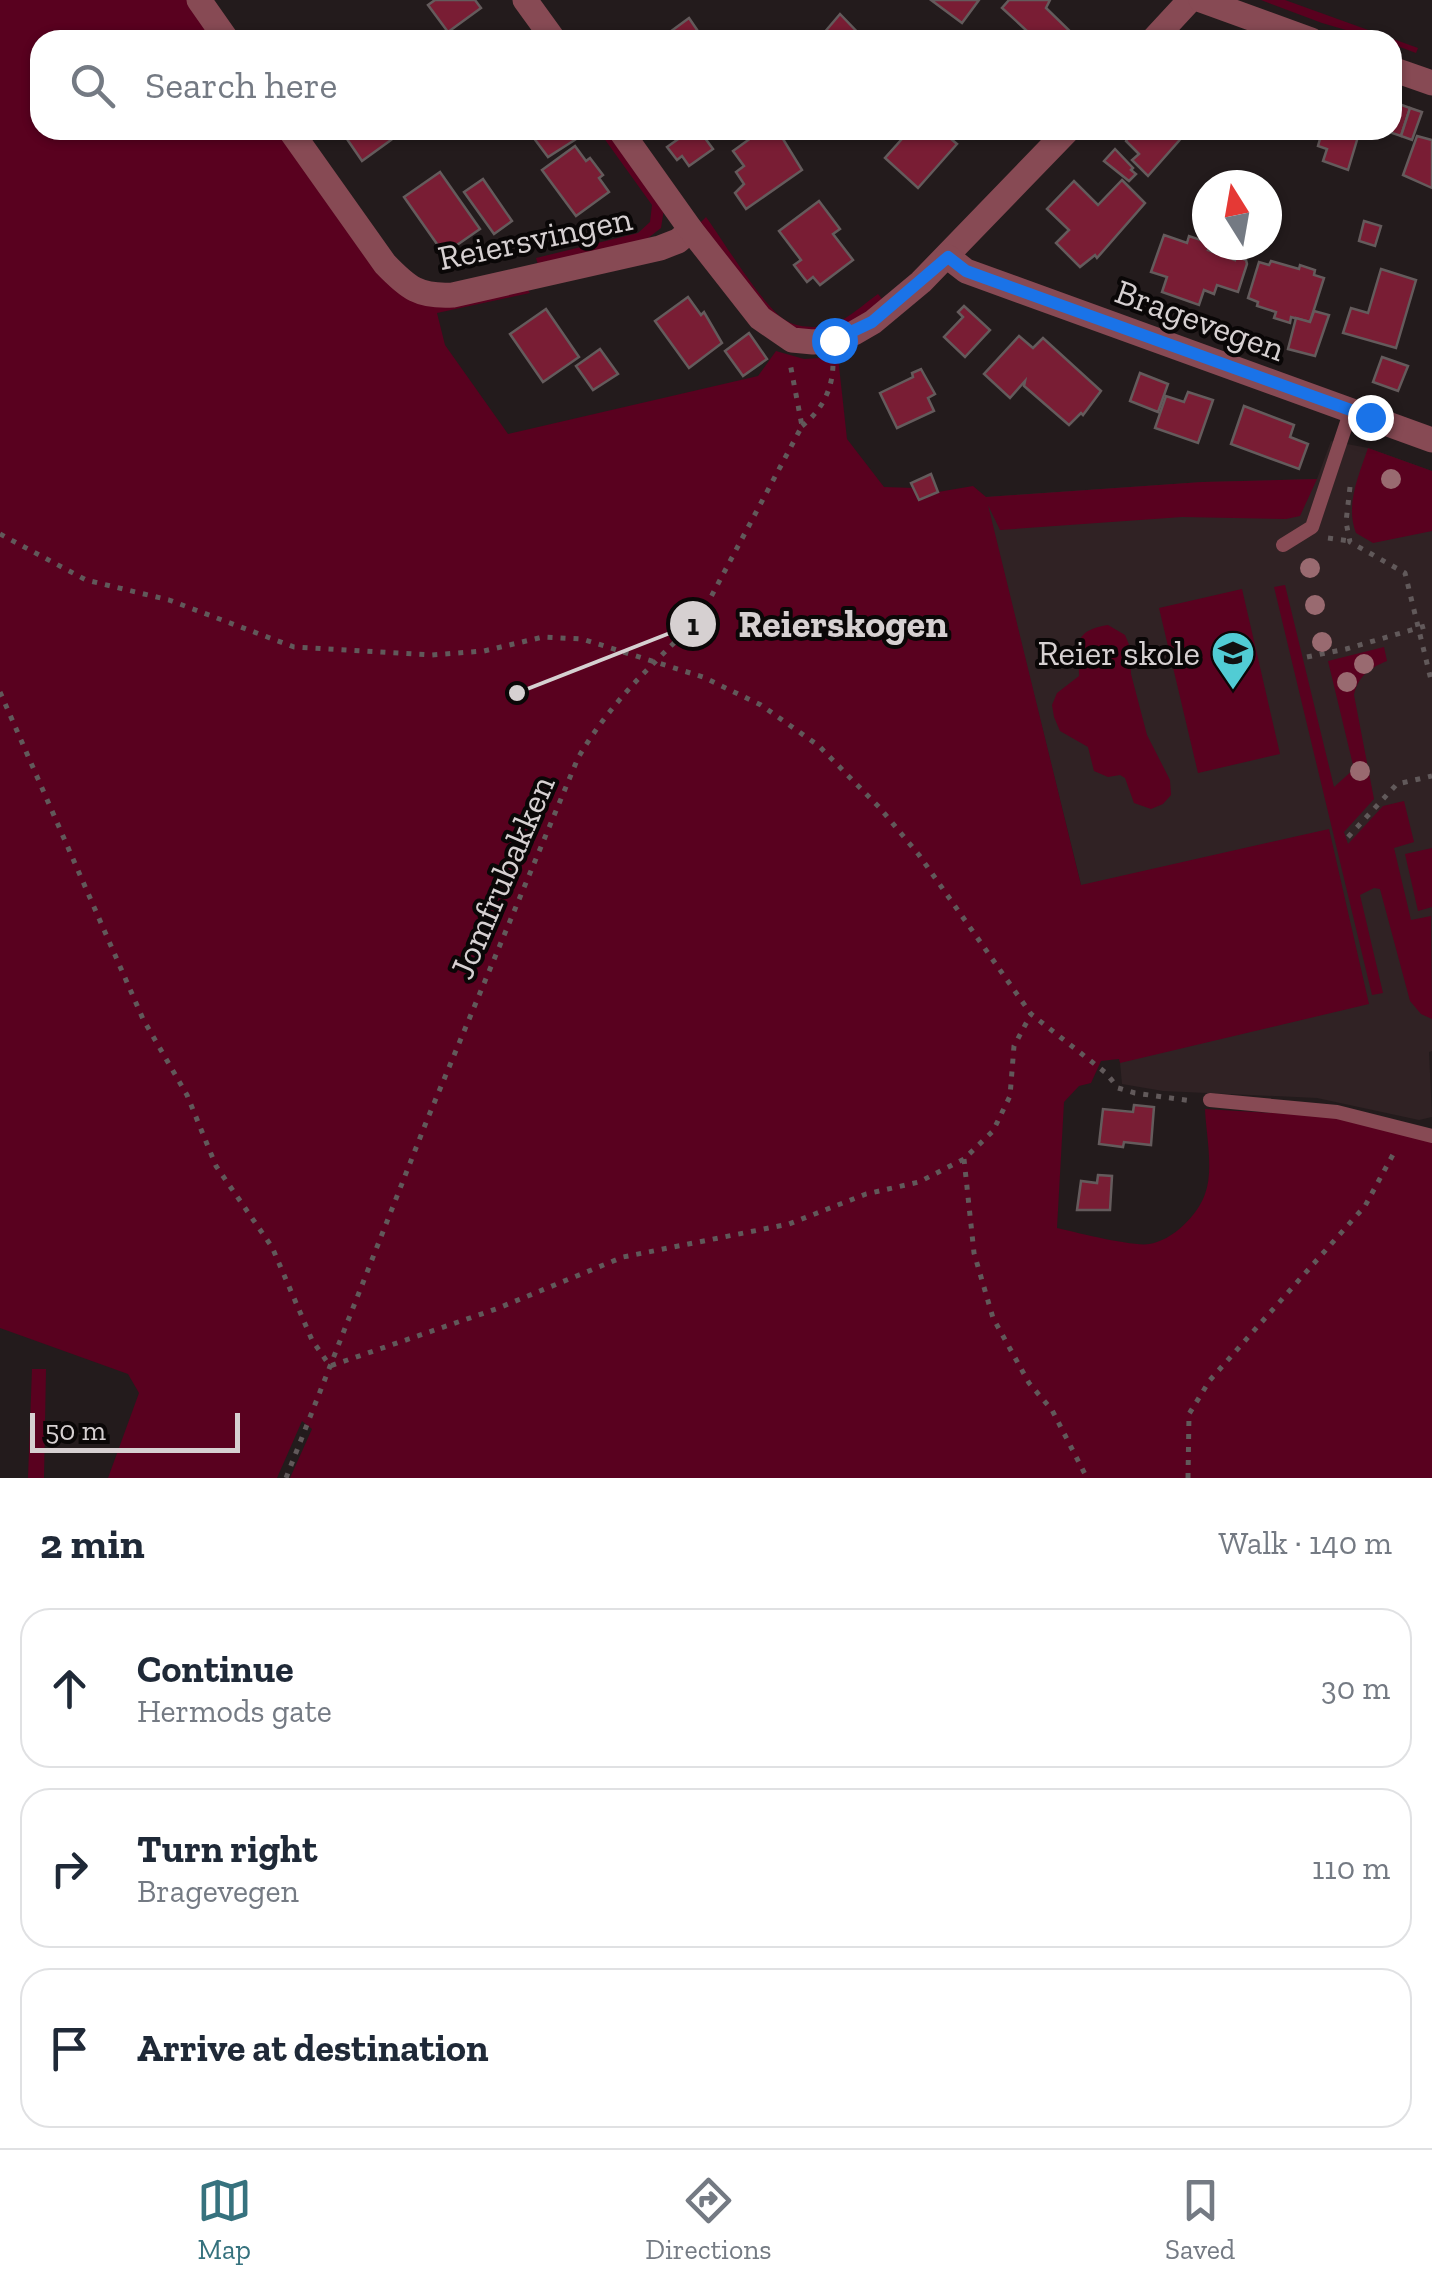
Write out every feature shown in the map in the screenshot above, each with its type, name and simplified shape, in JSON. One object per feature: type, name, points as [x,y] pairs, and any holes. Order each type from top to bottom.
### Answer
[{"type":"street","points":[[199,0],[220,30]]},
{"type":"street","points":[[525,0],[547,30]]},
{"type":"street","points":[[1162,30],[1190,0]]},
{"type":"street","points":[[1202,0],[1284,30]]},
{"type":"street","points":[[1402,72],[1432,83]]},
{"type":"street","name":"Reiersvingen","points":[[297,140],[386,264],[400,280],[429,296],[453,295],[660,248],[678,241],[690,230]]},
{"type":"street","points":[[627,140],[690,230],[760,318],[792,340],[831,340],[872,322],[948,257],[1059,140]]},
{"type":"street","name":"Bragevegen","points":[[948,257],[966,271],[1432,440]]},
{"type":"lane","points":[[1283,545],[1312,527],[1351,410]]},
{"type":"lane","points":[[1210,1100],[1337,1112],[1432,1136]]},
{"type":"path","points":[[792,340],[790,367],[802,426]]},
{"type":"path","name":"Jomfrubakken","points":[[287,1474],[427,1120],[578,758],[592,734],[704,610],[802,426],[818,414],[831,385],[831,340]]},
{"type":"path","points":[[1352,478],[1346,505],[1350,542],[1405,574],[1432,684]]},
{"type":"path","points":[[0,534],[86,580],[169,600],[294,647],[431,655],[484,651],[542,637],[582,639],[703,678],[761,705],[819,746],[879,807],[919,855],[1030,1014],[1106,1073],[1118,1088],[1179,1101],[1210,1100]]},
{"type":"path","points":[[1307,657],[1432,624]]},
{"type":"path","points":[[0,692],[143,1019],[187,1095],[216,1166],[272,1247],[312,1340],[330,1366],[496,1309],[623,1257],[788,1224],[866,1194],[919,1182],[964,1159],[993,1131],[1010,1096],[1014,1046],[1030,1014]]},
{"type":"path","points":[[1348,837],[1396,784],[1432,776]]},
{"type":"path","points":[[1188,1478],[1189,1414],[1210,1380],[1365,1206],[1408,1128]]},
{"type":"path","points":[[964,1159],[974,1252],[994,1318],[1029,1384],[1052,1410],[1087,1478]]},
{"type":"shaded area","points":[[0,0],[189,0],[209,30],[30,30],[30,140],[286,140],[392,286],[526,287],[530,293],[437,313],[445,345],[508,434],[758,376],[776,351],[804,359],[838,357],[847,439],[884,487],[914,488],[919,500],[973,486],[986,497],[1202,482],[1317,479],[1300,516],[1286,519],[1182,517],[1000,530],[988,505],[1081,885],[1329,829],[1369,1004],[1120,1063],[1119,1059],[1101,1061],[1091,1083],[1079,1086],[1064,1102],[1057,1228],[1149,1244],[1183,1226],[1197,1210],[1208,1184],[1205,1109],[1326,1116],[1432,1142],[1432,1478],[290,1478],[312,1429],[302,1421],[277,1478],[108,1478],[139,1393],[128,1374],[0,1328]]},
{"type":"shaded area","points":[[1261,0],[1285,0],[1368,30],[1346,30]]},
{"type":"shaded area","points":[[1402,42],[1418,48],[1416,53],[1402,48]]},
{"type":"shaded area","points":[[605,140],[620,140],[664,209],[661,228],[643,242],[538,265],[536,258],[638,233],[650,222],[652,205]]},
{"type":"shaded area","points":[[706,217],[756,289],[791,323],[825,326],[846,317],[878,294],[884,301],[842,328],[799,332],[775,320],[700,223]]},
{"type":"shaded area","name":"Reier skole","points":[[1331,441],[1368,448],[1432,471],[1432,1117],[1419,1120],[1317,1098],[1163,1091],[1122,1084],[1081,885],[985,497],[1202,482],[1317,479]]},
{"type":"shaded area","points":[[1368,448],[1432,471],[1432,531],[1373,543],[1356,533],[1353,501]]},
{"type":"shaded area","points":[[1285,585],[1334,787],[1354,769],[1328,661],[1384,647],[1387,661],[1366,674],[1354,695],[1374,799],[1344,832],[1348,844],[1383,806],[1404,801],[1414,842],[1394,848],[1411,920],[1431,916],[1432,1019],[1421,1014],[1410,1001],[1380,889],[1374,888],[1360,895],[1383,993],[1372,995],[1274,587]]},
{"type":"shaded area","points":[[1242,589],[1280,754],[1198,773],[1159,608]]},
{"type":"shaded area","points":[[1108,625],[1125,635],[1130,647],[1131,674],[1147,735],[1170,780],[1171,795],[1151,809],[1134,803],[1125,778],[1094,771],[1088,747],[1060,731],[1054,717],[1052,705],[1057,693],[1079,676],[1078,649],[1082,636]]},
{"type":"shaded area","points":[[1432,848],[1432,907],[1418,911],[1405,854]]},
{"type":"shaded area","points":[[32,1369],[46,1369],[44,1478],[28,1478]]},
{"type":"building","points":[[435,0],[475,0],[481,8],[447,30],[428,5]]},
{"type":"building","points":[[931,0],[979,0],[962,23]]},
{"type":"building","points":[[1009,0],[1050,0],[1046,8],[1069,30],[1026,30],[1002,8]]},
{"type":"building","points":[[840,14],[855,30],[826,30]]},
{"type":"building","points":[[689,18],[697,30],[673,30]]},
{"type":"building","points":[[1402,105],[1410,108],[1402,133]]},
{"type":"building","points":[[1410,108],[1422,112],[1412,140],[1402,133]]},
{"type":"building","points":[[1417,136],[1432,140],[1432,188],[1403,175]]},
{"type":"building","points":[[348,140],[391,140],[362,161]]},
{"type":"building","points":[[535,140],[575,140],[548,157]]},
{"type":"building","points":[[677,140],[706,140],[713,149],[689,166],[682,156],[677,160],[667,147]]},
{"type":"building","points":[[748,140],[784,140],[802,170],[746,209],[735,193],[744,184],[736,172],[744,166],[733,151]]},
{"type":"building","points":[[901,140],[952,140],[957,144],[918,188],[885,158]]},
{"type":"building","points":[[1180,140],[1148,176],[1132,160],[1139,154],[1126,141]]},
{"type":"building","points":[[1320,140],[1357,140],[1348,170],[1323,161],[1327,149],[1318,146]]},
{"type":"building","points":[[575,146],[603,175],[599,178],[609,192],[576,216],[542,170]]},
{"type":"building","points":[[1115,149],[1136,174],[1129,181],[1104,161]]},
{"type":"building","points":[[440,172],[480,229],[444,254],[404,197]]},
{"type":"building","points":[[483,179],[512,221],[494,234],[464,192]]},
{"type":"building","points":[[1122,180],[1145,203],[1097,258],[1095,255],[1080,267],[1056,243],[1069,230],[1047,209],[1074,181],[1098,205]]},
{"type":"building","points":[[819,201],[840,229],[833,234],[853,260],[820,285],[813,277],[807,282],[794,265],[801,260],[779,231]]},
{"type":"building","points":[[1364,221],[1381,226],[1375,246],[1359,241]]},
{"type":"building","points":[[1164,235],[1187,243],[1192,237],[1192,260],[1246,260],[1247,264],[1238,292],[1217,285],[1214,294],[1204,290],[1199,305],[1162,292],[1167,277],[1151,272]]},
{"type":"building","points":[[1271,261],[1299,269],[1300,265],[1324,278],[1310,322],[1291,317],[1290,323],[1274,318],[1276,312],[1257,306],[1258,302],[1248,298],[1259,262],[1269,265]]},
{"type":"building","points":[[1381,269],[1416,280],[1396,348],[1343,333],[1351,308],[1368,313]]},
{"type":"building","points":[[688,297],[701,315],[704,312],[722,343],[689,368],[655,321]]},
{"type":"building","points":[[964,306],[990,330],[965,357],[944,337],[963,317],[958,312]]},
{"type":"building","points":[[546,309],[579,357],[543,382],[510,334]]},
{"type":"building","points":[[1314,311],[1329,315],[1315,356],[1288,349],[1296,318],[1310,322]]},
{"type":"building","points":[[749,333],[767,359],[743,376],[725,351]]},
{"type":"building","points":[[1019,336],[1033,348],[1043,338],[1101,391],[1083,415],[1069,425],[1024,386],[1025,381],[1010,398],[984,374]]},
{"type":"building","points":[[600,349],[618,374],[593,390],[576,366]]},
{"type":"building","points":[[1382,357],[1408,366],[1398,391],[1373,382]]},
{"type":"building","points":[[921,369],[935,394],[928,398],[934,411],[897,428],[880,393]]},
{"type":"building","points":[[1140,373],[1168,384],[1158,412],[1130,401]]},
{"type":"building","points":[[1188,392],[1213,400],[1198,443],[1155,428],[1166,396],[1184,402]]},
{"type":"building","points":[[1244,406],[1294,425],[1290,437],[1308,444],[1299,469],[1231,444]]},
{"type":"building","points":[[931,474],[938,492],[919,500],[911,483]]},
{"type":"building","points":[[1134,1105],[1154,1107],[1151,1145],[1099,1144],[1103,1109],[1133,1112]]},
{"type":"building","points":[[1098,1175],[1112,1176],[1110,1210],[1077,1210],[1081,1181],[1097,1183]]},
{"type":"place","name":"Reier skole","points":[[1233,691]]},
{"type":"place","name":"Reierskogen","points":[[517,693]]},
{"type":"route","points":[[834,340],[872,322],[948,257],[966,271],[1264,382],[1370,417]]}]
